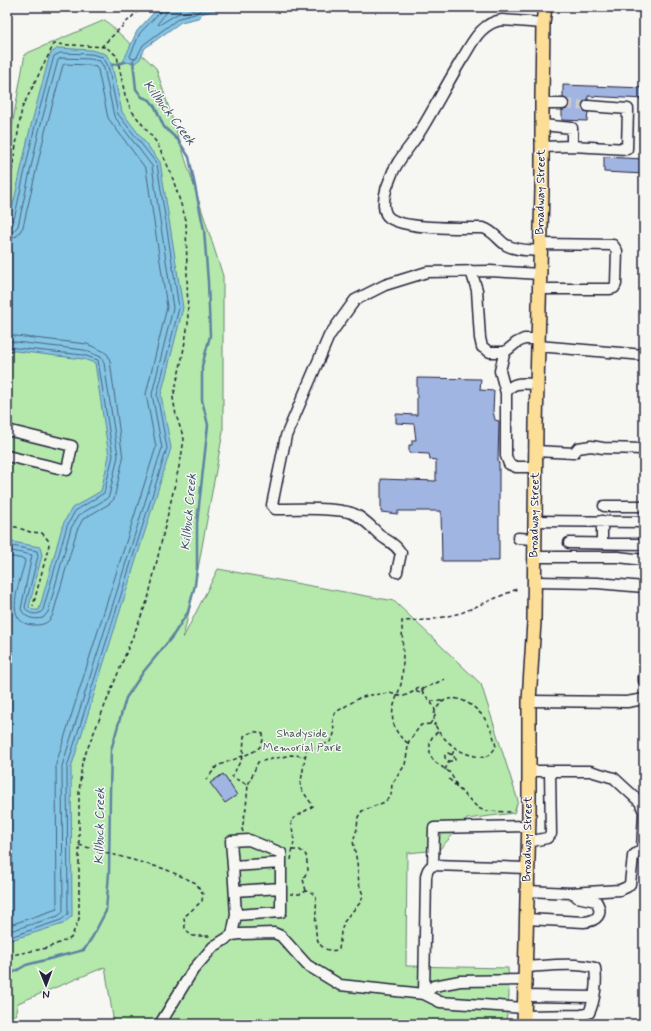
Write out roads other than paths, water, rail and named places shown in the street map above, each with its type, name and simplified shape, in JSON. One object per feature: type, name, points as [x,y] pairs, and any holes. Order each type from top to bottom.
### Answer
[{"type":"main road","name":"Broadway Street","points":[[524,1011],[528,842],[529,701],[534,622],[535,452],[541,247],[543,23],[545,7]]},
{"type":"street","points":[[540,289],[614,288],[616,284],[617,251],[613,245],[514,248],[505,244],[490,231],[483,228],[427,227],[402,223],[386,216],[384,209],[385,197],[394,170],[420,132],[481,31],[496,21],[502,20],[543,23]]},
{"type":"street","points":[[542,104],[562,104]]},
{"type":"street","points":[[542,147],[572,146],[627,149],[628,110],[588,106]]},
{"type":"street","points":[[542,125],[572,128],[572,146]]},
{"type":"street","points":[[397,572],[401,553],[395,544],[382,537],[365,521],[353,514],[342,511],[275,509],[272,505],[275,482],[286,436],[313,370],[329,336],[355,300],[385,285],[426,272],[471,271],[540,274]]},
{"type":"street","points":[[471,271],[478,290],[480,338],[482,347],[490,352],[505,352]]},
{"type":"street","points":[[535,467],[516,467],[509,464],[506,456],[506,393],[502,384],[500,371],[505,352],[516,343],[524,339],[538,343],[644,355]]},
{"type":"street","points":[[506,393],[510,386],[517,384],[537,384]]},
{"type":"street","points":[[7,430],[72,446],[67,470],[7,456]]},
{"type":"street","points":[[535,452],[574,453],[578,448],[591,446],[603,448],[644,448]]},
{"type":"street","points":[[604,506],[644,506]]},
{"type":"street","points":[[535,521],[644,522]]},
{"type":"street","points":[[602,522],[602,543]]},
{"type":"street","points":[[518,538],[534,539]]},
{"type":"street","points":[[569,543],[644,544]]},
{"type":"street","points":[[590,543],[590,557]]},
{"type":"street","points":[[534,556],[618,557],[644,560]]},
{"type":"street","points":[[534,582],[597,583],[644,587]]},
{"type":"street","points":[[644,676],[644,681]]},
{"type":"street","points":[[529,701],[627,702],[644,699]]},
{"type":"street","points":[[527,894],[620,890],[627,887],[630,884],[633,856],[642,849],[644,812],[640,802],[614,778],[590,771],[529,771]]},
{"type":"street","points":[[528,842],[547,838],[551,834],[550,771]]},
{"type":"street","points":[[433,865],[434,828],[528,826]]},
{"type":"street","points":[[232,935],[236,915],[234,866],[231,841],[249,840],[281,853],[286,864],[281,912],[236,915]]},
{"type":"street","points":[[234,866],[286,864]]},
{"type":"street","points":[[424,994],[426,877],[429,867],[433,865],[527,868]]},
{"type":"street","points":[[235,891],[284,891]]},
{"type":"street","points":[[526,919],[584,922],[597,918],[599,913],[599,906],[596,901],[589,898],[527,894]]},
{"type":"street","points":[[160,1024],[193,970],[213,947],[232,935],[274,933],[281,936],[308,965],[340,985],[424,994],[440,1002],[524,1011],[581,1015],[589,1013],[595,988],[595,968],[566,965],[525,967]]},
{"type":"street","points":[[424,994],[434,986],[460,981],[525,980]]},
{"type":"street","points":[[524,1011],[593,998]]},
{"type":"water","points":[[162,7],[244,7],[203,13],[198,18],[181,22],[145,48],[140,59],[135,63],[123,62],[137,31],[157,9]]},
{"type":"water","points":[[58,48],[91,50],[106,54],[112,65],[122,112],[160,162],[183,308],[161,395],[171,448],[71,768],[72,916],[63,924],[11,940],[7,943],[7,541],[40,547],[42,555],[29,607],[33,610],[39,610],[63,524],[72,508],[101,491],[109,456],[95,363],[83,359],[7,350],[7,232],[30,129],[50,54]]},
{"type":"waterway","name":"Killbuck Creek","points":[[7,985],[11,974],[26,965],[84,950],[106,911],[109,873],[111,750],[126,698],[144,671],[172,637],[188,612],[195,585],[197,568],[197,523],[208,425],[202,400],[202,366],[210,336],[204,230],[189,157],[178,140],[164,127],[155,107],[150,100],[142,97],[136,89],[133,61]]},
{"type":"waterway","points":[[112,65],[125,62]]},
{"type":"tunnel","points":[[563,104],[588,106]]},
{"type":"park label","name":"Shadyside Memorial Park","points":[[302,741]]}]
